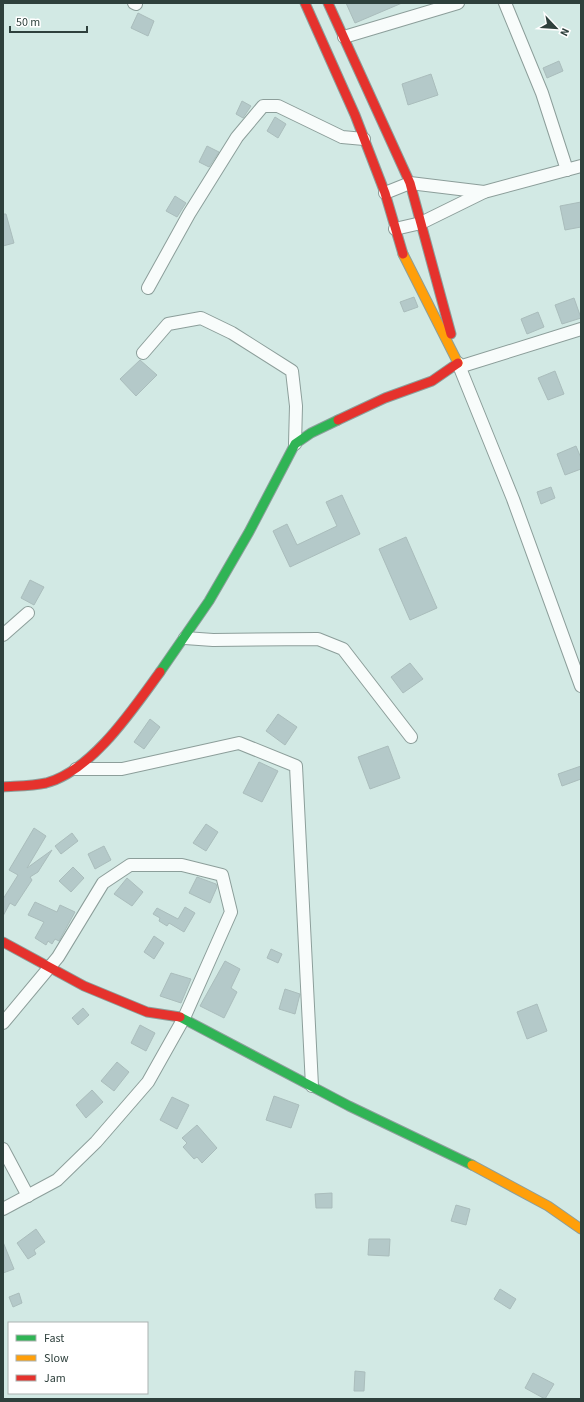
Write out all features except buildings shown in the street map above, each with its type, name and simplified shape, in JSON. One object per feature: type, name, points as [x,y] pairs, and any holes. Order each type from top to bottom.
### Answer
[{"type":"street","points":[[305,3],[364,139],[385,193],[404,256],[459,365],[576,659],[581,686]]},
{"type":"street","points":[[328,3],[410,183],[459,365]]},
{"type":"street","points":[[344,37],[458,3]]},
{"type":"street","points":[[505,3],[542,93],[567,170]]},
{"type":"street","points":[[148,288],[189,214],[237,137],[263,106],[278,106],[342,137],[364,139]]},
{"type":"street","points":[[396,229],[421,223],[484,192],[581,166]]},
{"type":"street","points":[[385,193],[410,183],[484,192]]},
{"type":"street","points":[[3,787],[46,782],[76,769],[110,737],[131,712],[186,638],[249,532],[295,444],[296,406],[292,371],[232,333],[201,318],[168,324],[143,353]]},
{"type":"street","points":[[295,444],[312,433],[385,398],[432,381],[459,365],[581,329]]},
{"type":"street","points":[[3,635],[28,613]]},
{"type":"street","points":[[186,638],[213,640],[318,639],[343,649],[410,737]]},
{"type":"street","points":[[76,769],[122,769],[239,743],[296,766],[312,1086]]},
{"type":"street","points":[[3,1023],[58,957],[103,883],[130,865],[182,865],[222,875],[231,912],[184,1018],[148,1082],[96,1142],[57,1180],[3,1209]]},
{"type":"street","points":[[3,942],[48,968],[84,986],[146,1012],[184,1018],[349,1106],[477,1167],[548,1206],[581,1229]]},
{"type":"street","points":[[3,1149],[28,1196]]},
{"type":"traffic: fast","points":[[160,672],[209,601],[249,532],[295,444],[311,433],[338,420]]},
{"type":"traffic: fast","points":[[180,1017],[349,1106],[472,1165]]},
{"type":"traffic: slow","points":[[403,254],[458,363]]},
{"type":"traffic: slow","points":[[472,1165],[548,1206],[581,1229]]},
{"type":"traffic: jam","points":[[305,3],[355,115],[385,193],[403,254]]},
{"type":"traffic: jam","points":[[328,3],[410,183],[451,334]]},
{"type":"traffic: jam","points":[[338,420],[385,398],[432,381],[458,363]]},
{"type":"traffic: jam","points":[[3,787],[46,783],[63,776],[79,766],[110,737],[160,672]]},
{"type":"traffic: jam","points":[[3,942],[84,986],[147,1012],[180,1017]]}]
